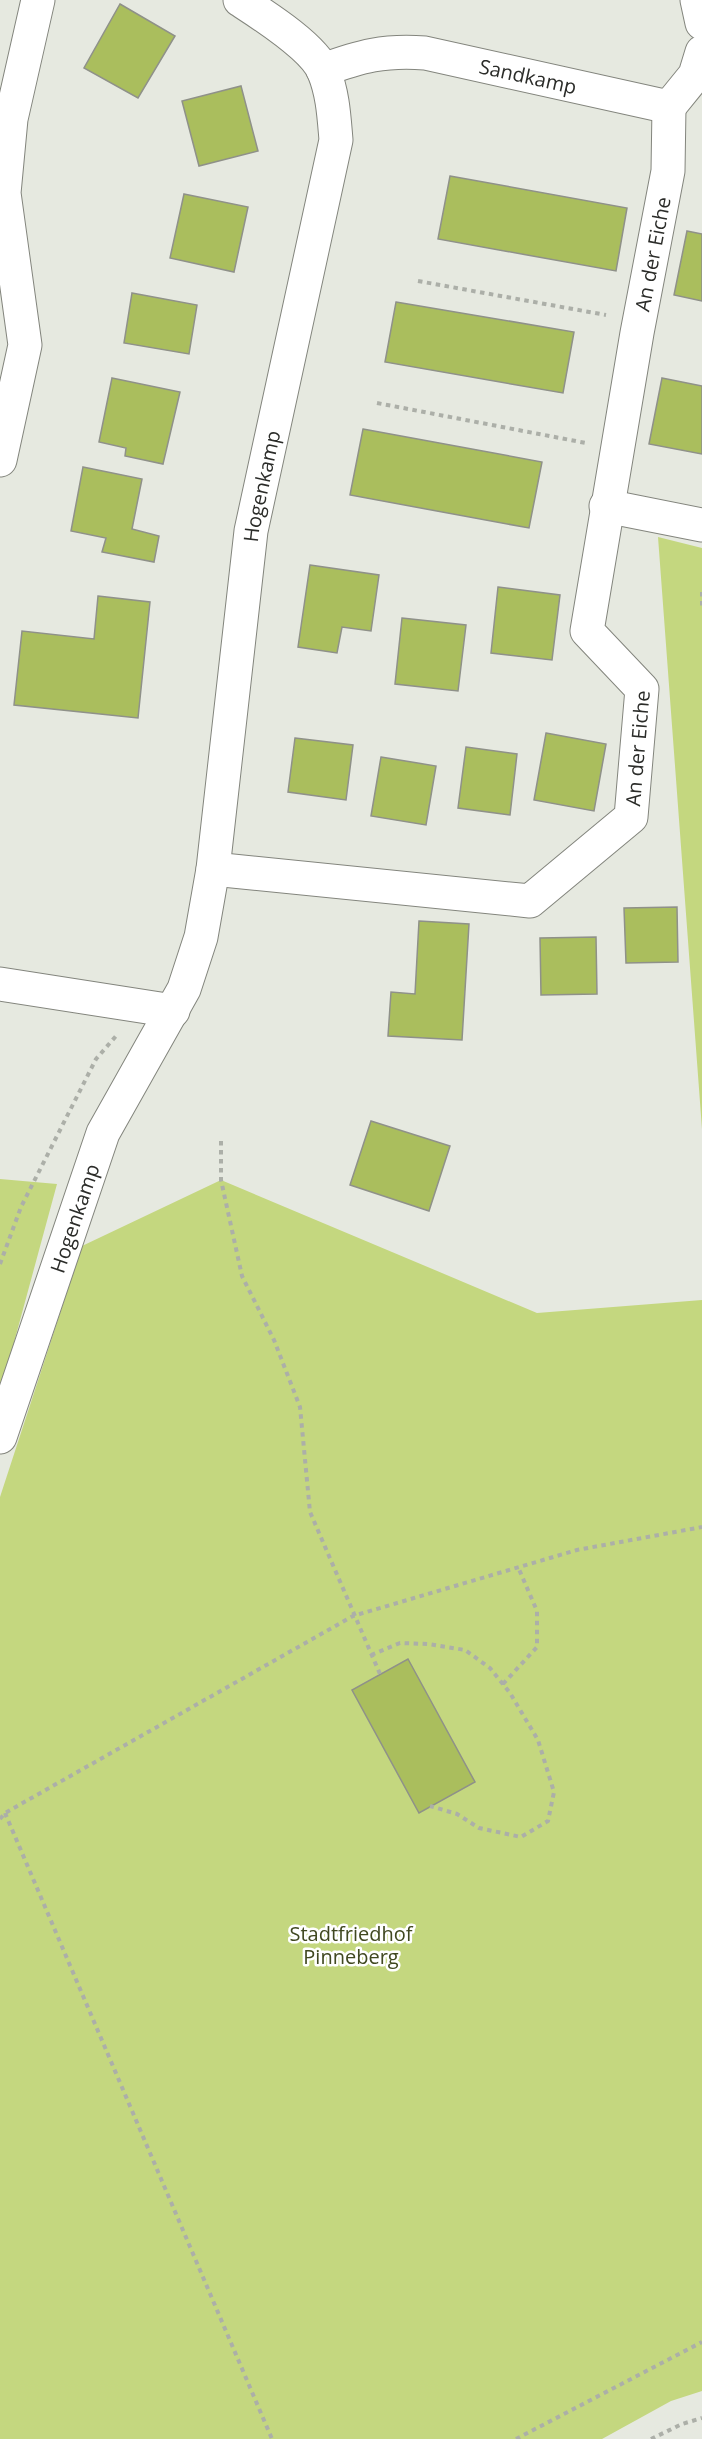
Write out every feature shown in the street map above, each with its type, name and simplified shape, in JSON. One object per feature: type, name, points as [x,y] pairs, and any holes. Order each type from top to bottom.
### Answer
[{"type":"street","points":[[0,460],[25,345],[4,193],[11,119],[38,0]]},
{"type":"street","name":"Hogenkamp","points":[[0,1437],[103,1133],[157,1009],[184,989],[201,937],[213,868],[251,531],[336,140],[333,104],[323,70],[298,41],[240,0]]},
{"type":"street","points":[[697,0],[702,23]]},
{"type":"street","name":"Sandkamp","points":[[323,70],[355,58],[390,51],[425,53],[669,107]]},
{"type":"street","points":[[669,107],[695,75],[702,52]]},
{"type":"street","name":"An der Eiche","points":[[213,868],[530,901],[631,817],[642,688],[587,631],[616,448],[668,171],[669,107]]},
{"type":"street","points":[[606,506],[702,525]]},
{"type":"street","points":[[0,984],[157,1009]]},
{"type":"path","points":[[418,281],[639,321]]},
{"type":"path","points":[[377,403],[616,448]]},
{"type":"path","points":[[702,592],[702,608]]},
{"type":"path","points":[[0,1264],[21,1207],[96,1059],[157,1009]]},
{"type":"path","points":[[221,1141],[221,1180],[242,1276],[274,1340],[300,1407],[310,1512],[380,1674]]},
{"type":"path","points":[[0,1819],[5,1813],[353,1616],[577,1550],[702,1527]]},
{"type":"path","points":[[503,1684],[537,1647],[537,1611],[518,1567]]},
{"type":"path","points":[[371,1655],[400,1643],[465,1650],[490,1668],[503,1684],[537,1740],[555,1792],[548,1821],[521,1837],[479,1828],[458,1814],[430,1806]]},
{"type":"path","points":[[5,1813],[272,2439]]},
{"type":"path","points":[[516,2439],[702,2342]]},
{"type":"path","points":[[651,2439],[682,2424],[702,2418]]},
{"type":"green space","points":[[658,537],[702,548],[702,1129]]},
{"type":"green space","points":[[0,1179],[57,1184],[0,1394]]},
{"type":"green space","name":"Stadtfriedhof Pinneberg","points":[[221,1180],[537,1313],[702,1300],[702,2391],[671,2401],[602,2439],[0,2439],[0,1497],[82,1246]]},
{"type":"building","points":[[120,4],[175,36],[138,98],[84,68]]},
{"type":"building","points":[[241,86],[258,151],[199,166],[182,101]]},
{"type":"building","points":[[450,176],[627,208],[616,271],[438,239]]},
{"type":"building","points":[[184,194],[248,207],[234,272],[170,258]]},
{"type":"building","points":[[687,231],[702,234],[702,301],[674,295]]},
{"type":"building","points":[[132,293],[197,305],[189,354],[124,343]]},
{"type":"building","points":[[396,302],[574,332],[563,393],[385,362]]},
{"type":"building","points":[[112,378],[180,392],[163,464],[125,456],[126,448],[99,442]]},
{"type":"building","points":[[662,378],[702,386],[702,454],[649,444]]},
{"type":"building","points":[[363,429],[542,462],[529,528],[350,495]]},
{"type":"building","points":[[83,467],[142,479],[132,529],[159,536],[154,562],[102,552],[106,538],[71,531]]},
{"type":"building","points":[[310,565],[379,575],[371,631],[342,627],[337,653],[298,647]]},
{"type":"building","points":[[498,587],[560,595],[552,660],[491,653]]},
{"type":"building","points":[[98,596],[150,602],[138,718],[14,705],[22,631],[94,639]]},
{"type":"building","points":[[402,618],[466,625],[458,691],[395,684]]},
{"type":"building","points":[[546,733],[606,744],[594,811],[534,800]]},
{"type":"building","points":[[295,738],[353,745],[346,800],[288,792]]},
{"type":"building","points":[[466,747],[517,754],[510,815],[458,808]]},
{"type":"building","points":[[381,757],[436,766],[426,825],[371,816]]},
{"type":"building","points":[[677,907],[678,962],[626,963],[624,908]]},
{"type":"building","points":[[419,921],[469,924],[462,1040],[388,1036],[391,992],[415,994]]},
{"type":"building","points":[[596,937],[597,994],[541,995],[540,938]]},
{"type":"building","points":[[371,1121],[450,1146],[429,1211],[350,1185]]},
{"type":"building","points":[[408,1659],[475,1782],[419,1813],[352,1690]]}]
